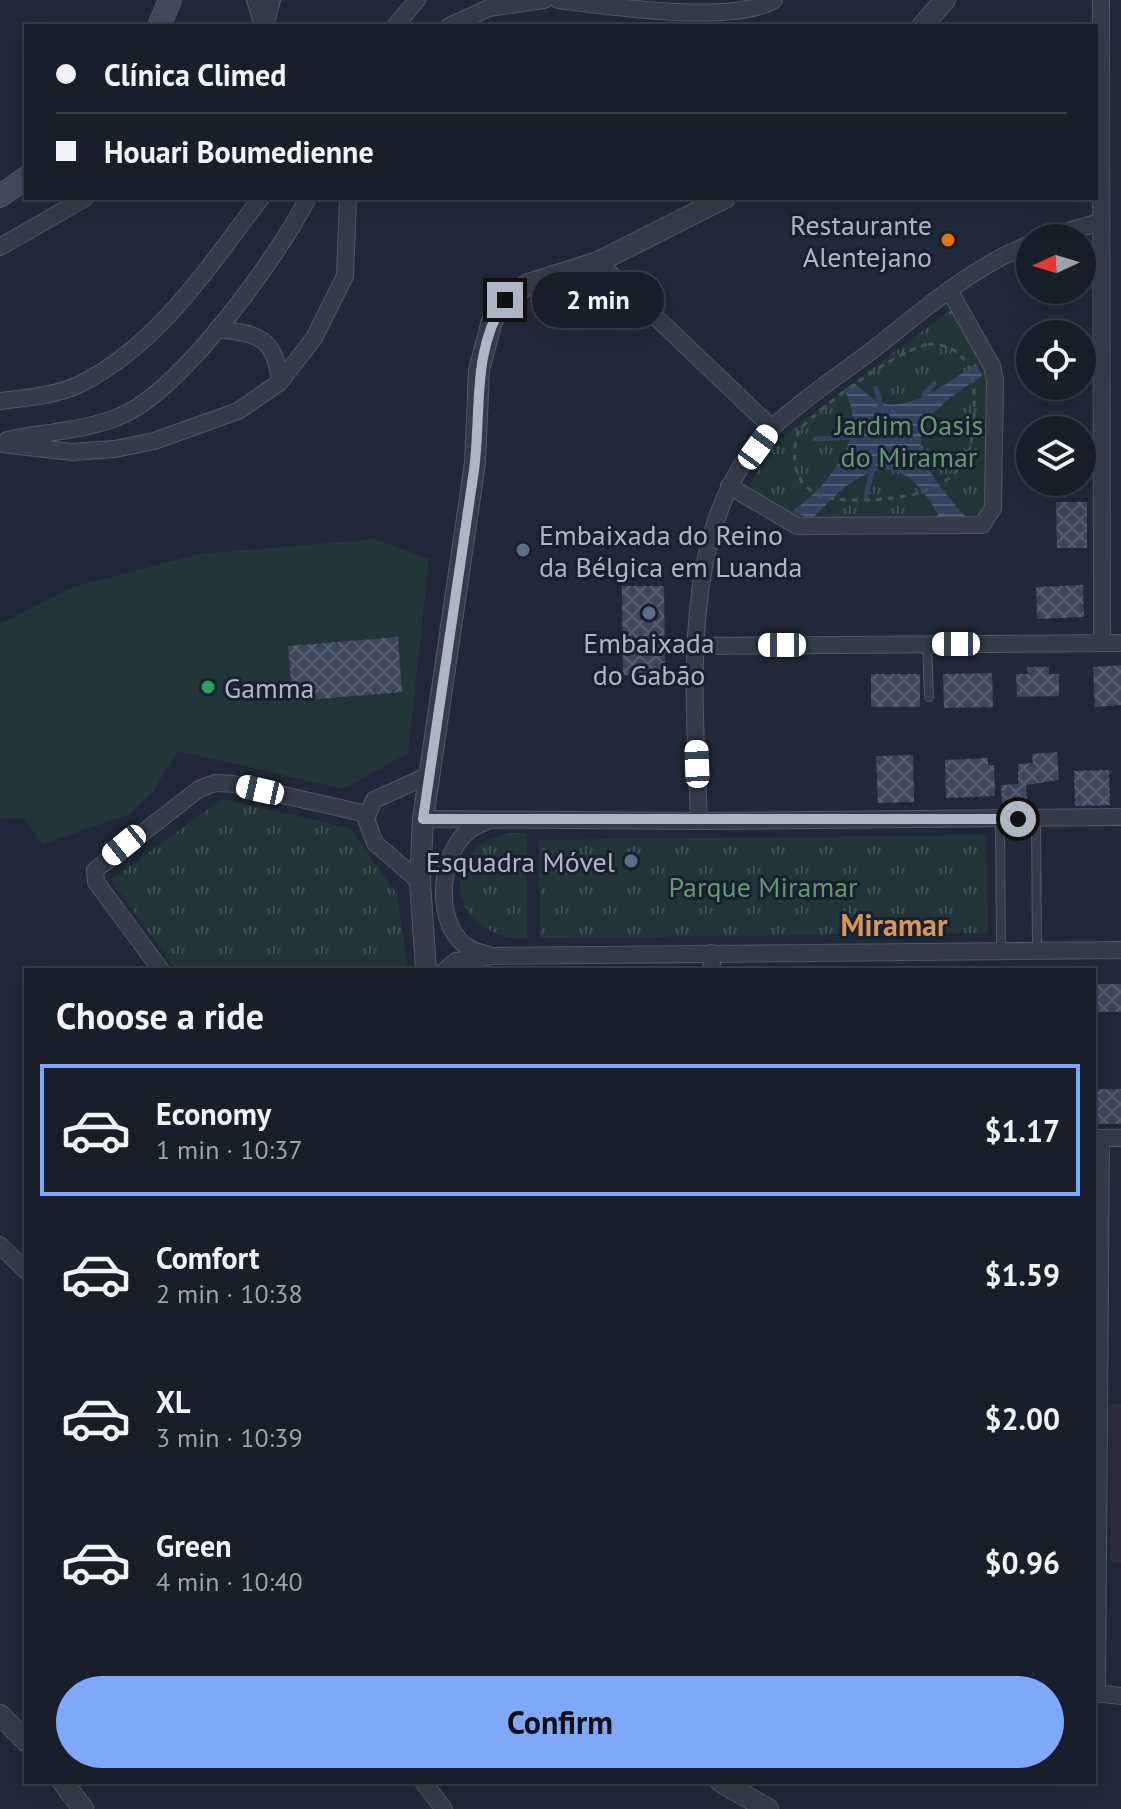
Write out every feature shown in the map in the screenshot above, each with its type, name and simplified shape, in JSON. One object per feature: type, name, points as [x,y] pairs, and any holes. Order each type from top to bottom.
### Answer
[{"type":"main road","points":[[160,24],[170,0]]},
{"type":"main road","points":[[0,196],[24,179]]},
{"type":"street","points":[[255,0],[263,24]]},
{"type":"street","points":[[265,24],[272,0]]},
{"type":"street","points":[[397,24],[417,0]]},
{"type":"street","points":[[453,24],[489,8],[544,0]]},
{"type":"street","points":[[558,0],[697,14],[743,10],[774,0]]},
{"type":"street","points":[[924,24],[945,0]]},
{"type":"street","points":[[1101,0],[1102,643]]},
{"type":"street","points":[[0,247],[82,200]]},
{"type":"street","points":[[0,401],[50,395],[77,385],[107,368],[170,312],[259,200]]},
{"type":"street","points":[[0,443],[126,413],[160,389],[217,329],[276,251],[307,200]]},
{"type":"street","points":[[0,443],[72,452],[115,449],[154,441],[238,411],[280,382],[314,338],[345,276],[348,200]]},
{"type":"street","points":[[426,968],[420,882],[423,819],[475,463],[479,370],[492,321],[505,300],[528,284],[598,262],[721,200]]},
{"type":"street","points":[[1093,224],[1100,222]]},
{"type":"street","points":[[699,821],[695,646],[704,565],[729,486],[772,428],[949,290],[1016,252]]},
{"type":"street","points":[[598,262],[772,428]]},
{"type":"street","points":[[729,486],[797,526],[982,525],[993,508],[995,380],[992,366],[949,290]]},
{"type":"street","points":[[217,329],[254,335],[270,345],[277,358],[280,382]]},
{"type":"street","points":[[695,646],[1121,643]]},
{"type":"street","points":[[420,882],[375,843],[366,828],[367,814],[374,800],[429,775]]},
{"type":"street","points":[[160,968],[96,882],[98,865],[199,789],[215,783],[234,784],[367,814]]},
{"type":"street","points":[[423,819],[699,821],[1121,817]]},
{"type":"street","points":[[490,819],[467,831],[453,849],[445,871],[444,894],[454,933],[469,949],[492,956]]},
{"type":"street","points":[[447,968],[456,961],[492,956],[1121,950]]},
{"type":"street","points":[[711,953],[712,968]]},
{"type":"street","points":[[1121,1138],[1098,1138],[1096,1693],[1121,1696]]},
{"type":"street","points":[[0,1245],[24,1269]]},
{"type":"street","points":[[0,1715],[24,1739]]},
{"type":"street","points":[[64,1784],[83,1809]]},
{"type":"street","points":[[425,1784],[444,1809]]},
{"type":"street","points":[[724,1784],[768,1809]]},
{"type":"lane","points":[[927,644],[929,697]]},
{"type":"lane","points":[[1036,818],[1037,951]]},
{"type":"lane","points":[[1000,819],[1001,951]]},
{"type":"path","points":[[928,344],[952,348],[968,365],[974,387],[973,440],[957,472],[923,493],[889,499],[832,499],[804,485],[797,473],[795,443],[799,430],[858,384],[912,348],[928,344]]},
{"type":"shaded area","points":[[1109,1404],[1121,1404],[1121,1563],[1111,1563]]},
{"type":"green space","name":"Jardim Oasis do Miramar","points":[[950,310],[973,342],[989,380],[986,507],[972,519],[789,519],[747,490],[775,442]]},
{"type":"green space","name":"Gamma","points":[[374,539],[429,559],[408,753],[344,789],[178,751],[152,793],[128,815],[43,844],[24,818],[0,819],[0,624],[73,587],[199,554]]},
{"type":"green space","points":[[222,799],[349,828],[397,894],[408,968],[175,968],[111,880]]},
{"type":"green space","points":[[511,833],[527,834],[527,939],[500,935],[480,924],[466,908],[460,890],[461,872],[470,855],[486,841]]},
{"type":"green space","name":"Parque Miramar","points":[[986,835],[988,933],[540,938],[539,840]]},
{"type":"water","points":[[976,364],[982,376],[937,410],[925,425],[921,440],[923,456],[931,473],[966,517],[939,517],[924,493],[909,478],[894,471],[878,470],[846,486],[812,519],[792,512],[831,474],[849,442],[851,407],[844,390],[854,383],[879,402],[904,403],[943,386]]},
{"type":"building","points":[[1056,502],[1087,502],[1087,548],[1057,548]]},
{"type":"building","points":[[1083,585],[1084,617],[1037,619],[1036,587]]},
{"type":"building","points":[[622,586],[664,586],[665,675],[623,675]]},
{"type":"building","points":[[398,637],[402,692],[293,701],[288,646]]},
{"type":"building","points":[[1121,665],[1121,705],[1095,707],[1093,667]]},
{"type":"building","points":[[1027,667],[1049,667],[1049,674],[1059,674],[1059,696],[1017,697],[1016,674],[1028,674]]},
{"type":"building","points":[[992,673],[993,707],[944,708],[943,674]]},
{"type":"building","points":[[871,674],[920,674],[920,707],[871,707]]},
{"type":"building","points":[[1057,752],[1059,780],[1026,785],[1027,799],[1002,805],[1001,785],[1018,784],[1018,764],[1033,763],[1032,754]]},
{"type":"building","points":[[913,755],[914,802],[878,803],[876,756]]},
{"type":"building","points":[[988,758],[988,766],[994,765],[995,796],[946,798],[945,760]]},
{"type":"building","points":[[1109,770],[1110,805],[1075,806],[1074,771]]},
{"type":"building","points":[[1096,984],[1121,984],[1121,1012],[1096,1012]]},
{"type":"building","points":[[1096,1089],[1121,1089],[1121,1124],[1096,1124]]},
{"type":"waterway","points":[[924,395],[934,384]]},
{"type":"waterway","points":[[876,388],[881,407]]},
{"type":"waterway","points":[[815,439],[854,437]]},
{"type":"waterway","points":[[917,457],[938,468]]},
{"type":"waterway","points":[[866,496],[873,466]]},
{"type":"place","name":"Restaurante Alentejano","points":[[948,240]]},
{"type":"place","name":"Embaixada do Reino da Bélgica em Luanda","points":[[523,550]]},
{"type":"place","name":"Embaixada do Gabão","points":[[649,613]]},
{"type":"place","name":"Gamma","points":[[208,687]]},
{"type":"place","name":"Esquadra Móvel","points":[[631,861]]},
{"type":"district","name":"Miramar","points":[[894,924]]},
{"type":"route","points":[[505,300],[492,321],[479,370],[475,463],[423,819],[1018,819]]}]
